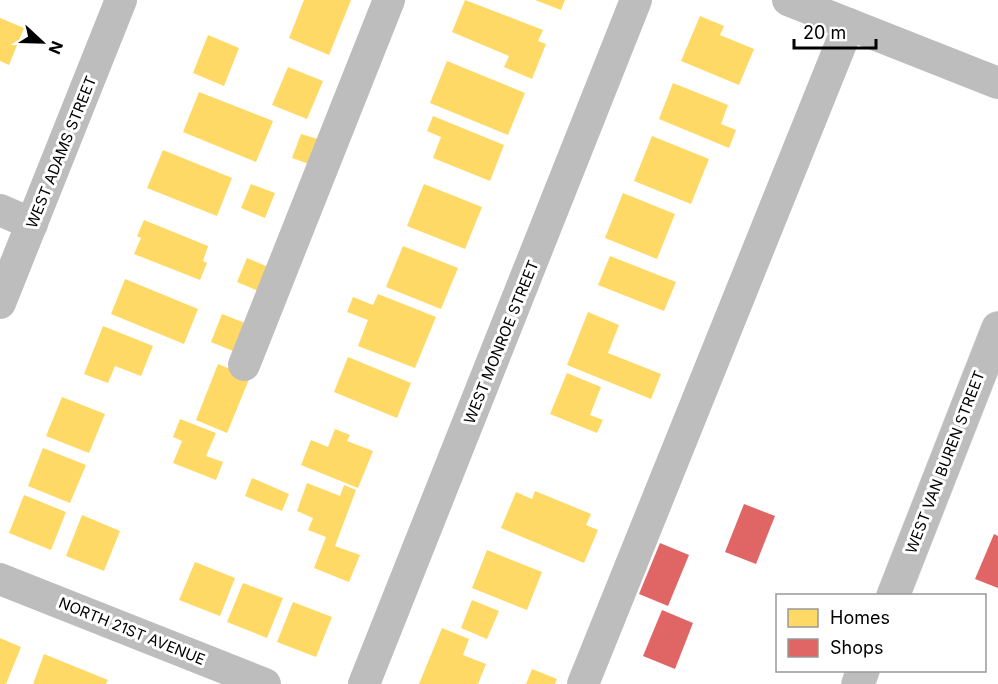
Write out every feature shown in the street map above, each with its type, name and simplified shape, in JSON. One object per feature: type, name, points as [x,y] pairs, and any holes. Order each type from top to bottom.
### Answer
[{"type":"main road","name":"WEST VAN BUREN STREET","points":[[894,594],[998,328]]},
{"type":"street","name":"WEST ADAMS STREET","points":[[0,303],[122,0]]},
{"type":"street","points":[[244,365],[389,0]]},
{"type":"street","name":"WEST MONROE STREET","points":[[364,684],[636,0]]},
{"type":"street","points":[[788,0],[998,84]]},
{"type":"street","points":[[583,684],[849,24]]},
{"type":"street","points":[[0,210],[32,224]]},
{"type":"street","name":"NORTH 21ST AVENUE","points":[[0,579],[265,684]]},
{"type":"building: Homes","points":[[304,0],[351,0],[329,55],[289,38]]},
{"type":"building: Homes","points":[[465,0],[543,30],[538,41],[546,44],[532,79],[504,67],[509,56],[452,32]]},
{"type":"building: Homes","points":[[535,0],[565,0],[561,10]]},
{"type":"building: Homes","points":[[700,16],[724,26],[720,35],[754,49],[739,85],[681,61]]},
{"type":"building: Homes","points":[[0,18],[24,28],[9,65],[0,61]]},
{"type":"building: Homes","points":[[208,35],[239,48],[224,86],[193,73]]},
{"type":"building: Homes","points":[[447,61],[525,93],[508,135],[430,103]]},
{"type":"building: Homes","points":[[288,67],[323,81],[307,119],[272,105]]},
{"type":"building: Homes","points":[[673,83],[728,105],[721,124],[736,130],[729,148],[659,119]]},
{"type":"building: Homes","points":[[199,92],[273,121],[256,162],[183,132]]},
{"type":"building: Homes","points":[[433,116],[504,145],[490,181],[433,158],[441,137],[427,131]]},
{"type":"building: Homes","points":[[301,134],[318,139],[309,164],[292,158]]},
{"type":"building: Homes","points":[[652,136],[709,159],[691,204],[634,181]]},
{"type":"building: Homes","points":[[163,150],[232,178],[217,216],[147,188]]},
{"type":"building: Homes","points":[[251,184],[275,193],[265,218],[241,208]]},
{"type":"building: Homes","points":[[424,184],[482,207],[465,249],[407,226]]},
{"type":"building: Homes","points":[[623,193],[675,214],[657,259],[605,238]]},
{"type":"building: Homes","points":[[144,220],[208,246],[203,261],[207,263],[200,280],[134,254],[141,238],[137,236]]},
{"type":"building: Homes","points":[[403,246],[458,268],[441,309],[386,287]]},
{"type":"building: Homes","points":[[610,256],[676,282],[664,311],[598,285]]},
{"type":"building: Homes","points":[[247,258],[271,268],[261,292],[237,282]]},
{"type":"building: Homes","points":[[125,279],[198,309],[184,344],[111,314]]},
{"type":"building: Homes","points":[[378,294],[436,317],[415,368],[358,346],[368,320],[347,312],[353,297],[373,305]]},
{"type":"building: Homes","points":[[588,312],[619,325],[608,353],[661,374],[651,399],[567,365]]},
{"type":"building: Homes","points":[[222,314],[250,325],[238,353],[211,342]]},
{"type":"building: Homes","points":[[103,326],[153,346],[141,376],[115,366],[108,383],[84,374]]},
{"type":"building: Homes","points":[[348,357],[411,383],[397,418],[334,392]]},
{"type":"building: Homes","points":[[218,364],[250,377],[227,433],[196,420]]},
{"type":"building: Homes","points":[[567,373],[601,387],[590,415],[603,420],[597,433],[550,414]]},
{"type":"building: Homes","points":[[62,397],[105,414],[89,453],[46,436]]},
{"type":"building: Homes","points":[[180,419],[216,433],[206,456],[223,462],[216,480],[173,463],[182,441],[173,437]]},
{"type":"building: Homes","points":[[335,429],[350,435],[347,441],[373,451],[358,488],[301,465],[311,440],[328,447]]},
{"type":"building: Homes","points":[[43,448],[86,465],[70,503],[28,486]]},
{"type":"building: Homes","points":[[252,478],[289,494],[282,511],[245,496]]},
{"type":"building: Homes","points":[[307,483],[340,496],[344,485],[356,490],[335,546],[360,555],[349,582],[314,568],[326,537],[308,530],[313,518],[297,511]]},
{"type":"building: Homes","points":[[535,491],[591,514],[586,525],[598,530],[584,563],[501,528],[516,492],[532,499]]},
{"type":"building: Homes","points":[[24,495],[66,512],[51,550],[9,533]]},
{"type":"building: Homes","points":[[82,515],[120,531],[104,571],[66,556]]},
{"type":"building: Homes","points":[[487,550],[542,572],[527,610],[472,588]]},
{"type":"building: Homes","points":[[195,562],[235,578],[220,616],[179,600]]},
{"type":"building: Homes","points":[[243,583],[283,598],[267,638],[227,622]]},
{"type":"building: Homes","points":[[472,600],[499,611],[487,639],[461,628]]},
{"type":"building: Homes","points":[[293,602],[332,617],[316,657],[277,642]]},
{"type":"building: Homes","points":[[442,628],[469,639],[463,655],[486,664],[478,684],[419,684]]},
{"type":"building: Homes","points":[[0,638],[21,647],[6,684],[0,684]]},
{"type":"building: Homes","points":[[44,654],[108,680],[106,684],[33,684]]},
{"type":"building: Homes","points":[[532,669],[557,679],[555,684],[526,684]]},
{"type":"building: Shops","points":[[744,504],[775,516],[756,564],[725,552]]},
{"type":"building: Shops","points":[[994,534],[998,536],[998,588],[975,579]]},
{"type":"building: Shops","points":[[660,543],[689,555],[668,606],[639,594]]},
{"type":"building: Shops","points":[[662,610],[693,623],[675,669],[643,656]]}]
